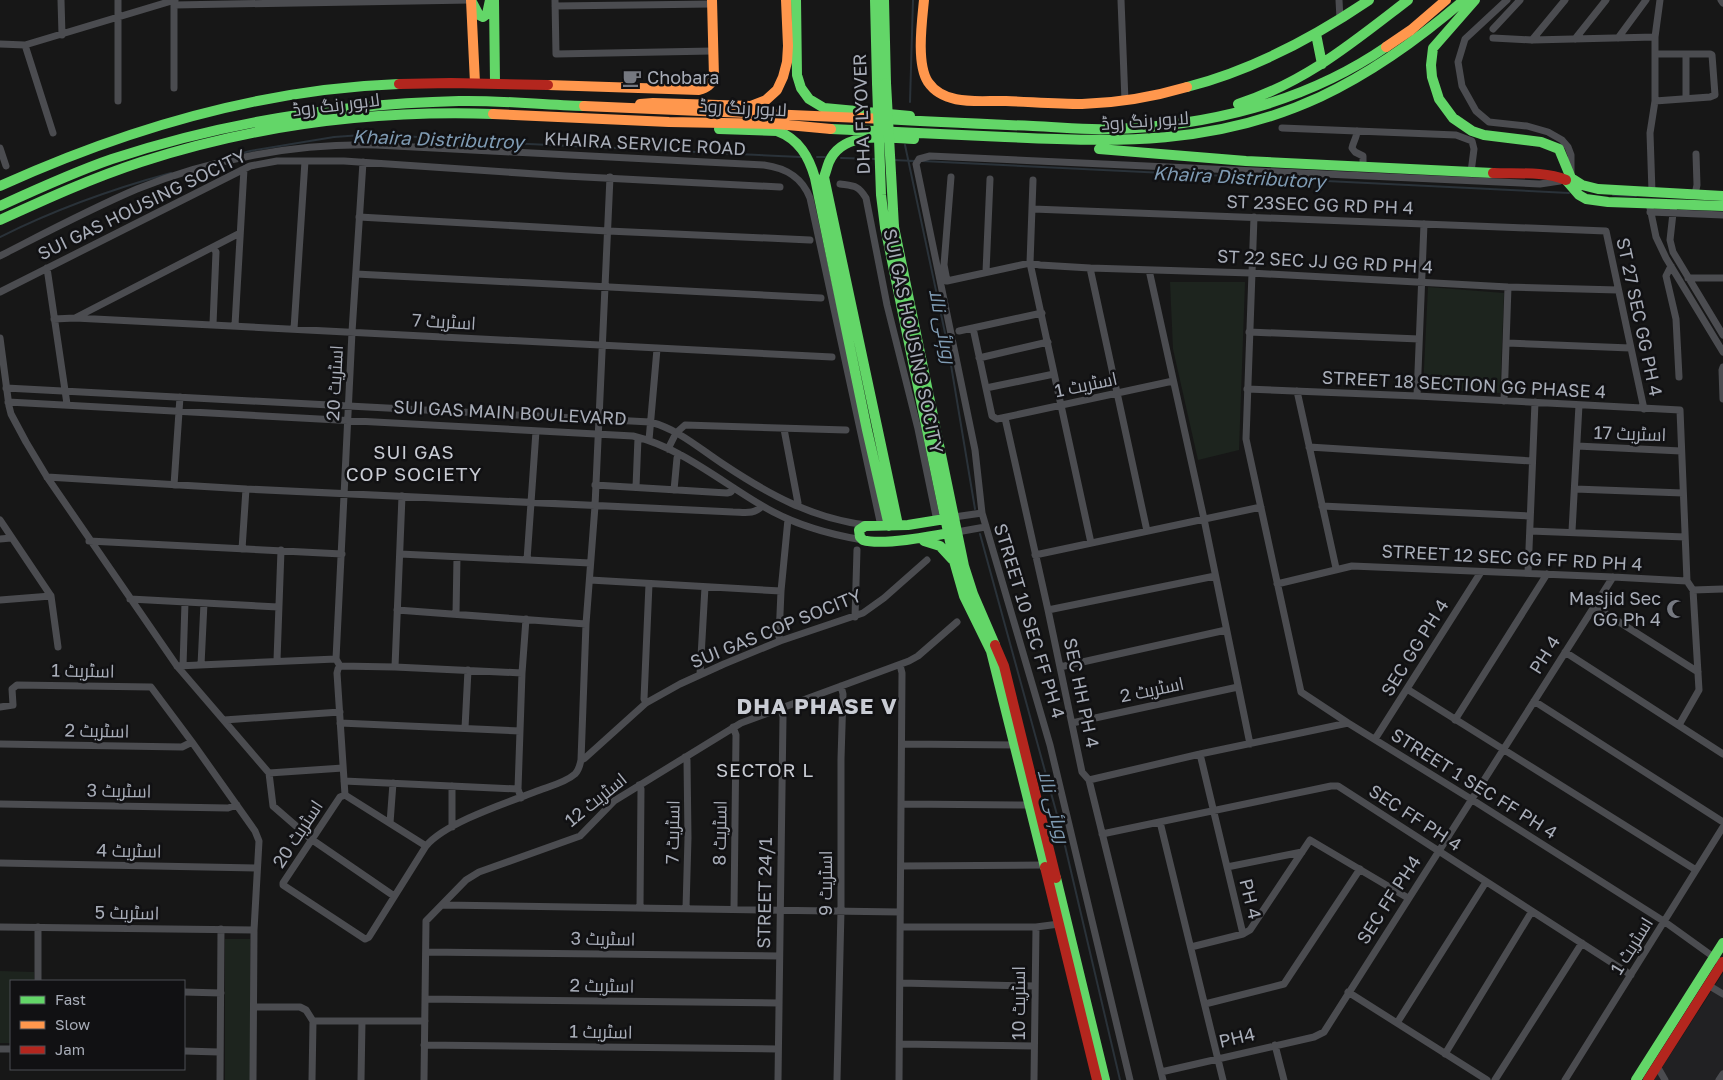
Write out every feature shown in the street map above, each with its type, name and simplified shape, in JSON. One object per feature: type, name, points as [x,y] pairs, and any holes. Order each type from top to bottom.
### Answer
[{"type":"main road","points":[[471,0],[479,14],[483,17],[487,14],[490,0]]},
{"type":"main road","points":[[471,0],[475,83]]},
{"type":"main road","points":[[494,0],[495,83]]},
{"type":"main road","points":[[612,107],[653,103],[751,106],[766,100],[777,91],[785,74],[787,60],[786,0]]},
{"type":"main road","points":[[796,0],[797,75],[809,99],[824,108],[899,114],[939,121]]},
{"type":"main road","name":"DHA FLYOVER","points":[[875,0],[891,194],[890,227],[950,518],[958,532]]},
{"type":"main road","name":"DHA FLYOVER","points":[[881,83],[884,0]]},
{"type":"main road","points":[[924,0],[923,66],[928,82],[940,93],[958,99],[1059,104],[1096,103],[1152,96],[1223,76],[1266,60],[1316,34],[1368,0]]},
{"type":"main road","points":[[1108,129],[1126,123],[1195,114],[1245,102],[1288,85],[1322,64],[1408,0]]},
{"type":"main road","name":"لاہور رنگ روڈ","points":[[0,206],[48,184],[104,162],[160,144],[234,124],[301,112],[380,104],[460,100],[1108,129],[1141,129],[1198,122],[1270,104],[1352,68],[1396,41],[1446,0]]},
{"type":"main road","name":"لاہور رنگ روڈ","points":[[0,220],[70,188],[134,164],[242,135],[316,122],[390,115],[457,113],[777,124],[808,128],[1094,141],[1154,139],[1215,130],[1258,120],[1296,107],[1364,74],[1423,35],[1464,0]]},
{"type":"main road","points":[[1475,0],[1434,46],[1432,57],[1433,87],[1437,97],[1453,119],[1465,129],[1484,135],[1536,140],[1559,149],[1563,156],[1569,179],[1579,195],[1586,198],[1650,208],[1673,209],[1723,206]]},
{"type":"main road","points":[[0,186],[56,161],[123,136],[187,117],[293,95],[374,85],[444,82],[698,90],[708,88],[712,84],[714,77],[712,2]]},
{"type":"main road","points":[[1316,34],[1322,64]]},
{"type":"main road","points":[[654,121],[702,128],[777,131],[808,128]]},
{"type":"main road","points":[[777,131],[798,145],[808,158],[813,171],[867,430],[889,525]]},
{"type":"main road","points":[[889,525],[824,176],[834,153],[847,142],[867,137],[957,141],[985,136],[1008,143],[1114,149],[1246,161],[1471,172],[1515,178],[1534,175],[1554,168],[1563,156]]},
{"type":"main road","points":[[1534,175],[1569,179],[1580,185],[1598,188],[1723,196]]},
{"type":"main road","points":[[1596,200],[1598,188]]},
{"type":"main road","name":"SUI GAS MAIN BOULEVARD","points":[[867,525],[889,525],[950,518]]},
{"type":"main road","points":[[865,541],[861,539],[859,532],[860,528],[867,525]]},
{"type":"main road","points":[[954,562],[958,532]]},
{"type":"main road","points":[[958,532],[964,566],[973,594],[999,650],[1004,666],[1029,805],[1097,1080]]},
{"type":"main road","name":"SUI GAS MAIN BOULEVARD","points":[[865,541],[914,539],[958,532]]},
{"type":"main road","points":[[914,539],[936,543],[948,552],[954,562],[964,596],[991,651],[1019,745],[1105,1080]]},
{"type":"main road","points":[[1648,1080],[1708,985],[1720,961],[1723,943]]},
{"type":"main road","points":[[1636,1080],[1720,961]]},
{"type":"street","points":[[61,0],[62,35]]},
{"type":"street","points":[[118,0],[118,101]]},
{"type":"street","points":[[0,44],[25,45],[175,2],[471,0]]},
{"type":"street","points":[[1121,0],[1125,100]]},
{"type":"street","points":[[1339,0],[1340,19]]},
{"type":"street","points":[[1508,0],[1465,40],[1458,62],[1462,86],[1476,111],[1489,122],[1527,126],[1548,132],[1562,140],[1568,147],[1571,155],[1569,179],[1540,184],[1515,178]]},
{"type":"street","points":[[1493,29],[1520,0]]},
{"type":"street","points":[[1532,40],[1565,0]]},
{"type":"street","points":[[1575,39],[1606,0]]},
{"type":"street","points":[[1618,38],[1646,0]]},
{"type":"street","points":[[1650,192],[1650,132],[1655,101],[1655,37],[1660,0]]},
{"type":"street","points":[[1720,0],[1723,3]]},
{"type":"street","points":[[174,88],[175,2]]},
{"type":"street","points":[[712,2],[555,3],[556,54],[712,51]]},
{"type":"street","points":[[1493,38],[1532,40],[1655,37]]},
{"type":"street","points":[[25,45],[53,133]]},
{"type":"street","points":[[1655,54],[1712,55],[1714,95],[1710,98],[1655,101]]},
{"type":"street","points":[[1686,54],[1686,98]]},
{"type":"street","points":[[1282,128],[1456,134],[1472,141],[1474,149],[1471,172]]},
{"type":"street","points":[[1357,131],[1352,148],[1363,156],[1363,167]]},
{"type":"street","name":"KHAIRA SERVICE ROAD","points":[[0,256],[112,200],[161,180],[197,169],[251,157],[316,147],[376,145],[764,165],[780,168],[798,179],[805,187],[810,198],[889,525]]},
{"type":"street","points":[[0,148],[6,166]]},
{"type":"street","points":[[1695,194],[1697,185],[1696,154]]},
{"type":"street","name":"STREET 10 SEC FF PH 4","points":[[1130,1080],[1050,745],[983,527],[980,513],[975,450],[916,167],[919,159],[923,157],[992,158],[1515,178]]},
{"type":"street","name":"SUI GAS HOUSING SOCITY","points":[[0,292],[250,166],[277,161],[363,162],[780,187]]},
{"type":"street","points":[[294,329],[305,161]]},
{"type":"street","name":"اسٹریٹ 20","points":[[340,666],[336,658],[352,332],[363,162]]},
{"type":"street","points":[[236,325],[244,169]]},
{"type":"street","name":"ST 22 SEC JJ GG RD PH 4","points":[[951,177],[944,265],[947,281],[1030,263],[1040,266],[1251,273],[1508,287],[1618,290]]},
{"type":"street","points":[[581,760],[586,624],[606,288],[610,178]]},
{"type":"street","points":[[986,272],[990,179]]},
{"type":"street","points":[[1033,180],[1030,263],[1091,543]]},
{"type":"street","name":"SUI GAS HOUSING SOCITY","points":[[840,184],[855,186],[861,189],[866,198],[887,306],[918,429],[950,518]]},
{"type":"street","points":[[1650,208],[1656,237],[1671,266],[1723,352]]},
{"type":"street","name":"ST 23SEC GG RD PH 4","points":[[1033,209],[1606,232]]},
{"type":"street","points":[[1723,215],[1673,209],[1670,240],[1673,252],[1723,335]]},
{"type":"street","name":"STREET 1 SEC FF PH 4","points":[[1254,217],[1246,389],[1246,439],[1301,692],[1665,922],[1720,961]]},
{"type":"street","points":[[359,218],[810,240]]},
{"type":"street","points":[[1417,396],[1424,224]]},
{"type":"street","name":"ST 27 SEC GG PH 4","points":[[1606,232],[1644,409]]},
{"type":"street","points":[[75,318],[240,233]]},
{"type":"street","points":[[213,324],[216,252],[214,247]]},
{"type":"street","points":[[1671,266],[1666,276],[1676,319],[1679,377]]},
{"type":"street","points":[[47,268],[66,404]]},
{"type":"street","points":[[1090,268],[1147,531]]},
{"type":"street","points":[[1149,270],[1204,519],[1250,744]]},
{"type":"street","points":[[356,274],[820,298]]},
{"type":"street","points":[[1688,278],[1723,278]]},
{"type":"street","points":[[1504,400],[1508,287]]},
{"type":"street","points":[[1688,295],[1696,290]]},
{"type":"street","points":[[959,331],[1042,313]]},
{"type":"street","name":"اسٹریٹ 7","points":[[54,319],[75,318],[236,325],[832,357]]},
{"type":"street","points":[[973,328],[992,416],[997,419],[1005,418]]},
{"type":"street","points":[[1249,332],[1419,339]]},
{"type":"street","points":[[0,338],[8,402],[17,426],[47,478],[130,599],[180,666],[265,771],[269,773],[343,768]]},
{"type":"street","points":[[979,358],[1048,342]]},
{"type":"street","points":[[1507,343],[1630,348]]},
{"type":"street","points":[[649,440],[657,348]]},
{"type":"street","points":[[1723,367],[1723,399]]},
{"type":"street","points":[[986,388],[1054,374]]},
{"type":"street","name":"اسٹریٹ 1","points":[[1005,418],[1173,381]]},
{"type":"street","name":"SUI GAS MAIN BOULEVARD","points":[[6,388],[650,422],[676,433],[749,481],[797,506],[823,517],[867,525]]},
{"type":"street","name":"STREET 18 SECTION GG PHASE 4","points":[[1246,389],[1675,409],[1680,410],[1681,451]]},
{"type":"street","points":[[1278,584],[1329,572],[1336,568],[1297,391]]},
{"type":"street","points":[[174,485],[180,397]]},
{"type":"street","name":"SUI GAS MAIN BOULEVARD","points":[[8,402],[597,433],[638,438],[649,440],[679,454],[762,506],[788,519],[833,534],[865,541]]},
{"type":"street","points":[[1528,573],[1535,402]]},
{"type":"street","points":[[1572,532],[1579,405]]},
{"type":"street","points":[[485,414],[485,428]]},
{"type":"street","name":"SEC HH PH 4","points":[[1005,418],[1082,772],[1089,780],[1163,1080]]},
{"type":"street","points":[[668,449],[676,433],[686,425],[846,430]]},
{"type":"street","points":[[784,429],[797,506]]},
{"type":"street","points":[[527,560],[536,431]]},
{"type":"street","points":[[636,487],[638,438]]},
{"type":"street","name":"اسٹریٹ 17","points":[[1577,446],[1681,451]]},
{"type":"street","points":[[1309,447],[1532,461]]},
{"type":"street","points":[[1679,725],[1699,690],[1693,590],[1686,582],[1681,451]]},
{"type":"street","points":[[674,490],[679,454]]},
{"type":"street","points":[[47,478],[733,512],[754,512],[758,511],[762,506]]},
{"type":"street","points":[[595,485],[727,493],[731,492],[734,488]]},
{"type":"street","points":[[242,549],[246,489]]},
{"type":"street","points":[[1575,489],[1683,493]]},
{"type":"street","points":[[396,667],[402,496]]},
{"type":"street","points":[[1322,506],[1530,516]]},
{"type":"street","points":[[1035,555],[1261,507]]},
{"type":"street","name":"SUI GAS MAIN BOULEVARD","points":[[950,518],[980,513]]},
{"type":"street","points":[[780,641],[781,590],[788,519]]},
{"type":"street","points":[[0,520],[51,596],[58,647]]},
{"type":"street","name":"SUI GAS MAIN BOULEVARD","points":[[958,532],[983,527]]},
{"type":"street","points":[[1530,531],[1685,537]]},
{"type":"street","points":[[0,539],[11,538]]},
{"type":"street","points":[[90,541],[342,554]]},
{"type":"street","points":[[276,660],[282,550]]},
{"type":"street","points":[[855,616],[857,550]]},
{"type":"street","points":[[400,554],[590,563]]},
{"type":"street","points":[[456,614],[457,557]]},
{"type":"street","name":"SUI GAS COP SOCITY","points":[[365,939],[369,937],[426,846],[437,835],[452,826],[574,775],[578,771],[581,760],[586,758],[646,702],[700,674],[780,641],[855,616],[873,607],[927,560]]},
{"type":"street","name":"STREET 12 SEC GG FF RD PH 4","points":[[1336,568],[1352,566],[1528,573],[1686,582]]},
{"type":"street","name":"SEC GG PH 4","points":[[1375,739],[1481,572]]},
{"type":"street","points":[[1455,720],[1547,574]]},
{"type":"street","points":[[1048,610],[1215,576]]},
{"type":"street","name":"PH 4","points":[[1503,749],[1613,577]]},
{"type":"street","points":[[590,580],[781,590]]},
{"type":"street","points":[[646,702],[644,699],[648,584]]},
{"type":"street","points":[[700,674],[705,587]]},
{"type":"street","points":[[1693,590],[1723,589]]},
{"type":"street","points":[[0,600],[51,596]]},
{"type":"street","points":[[130,599],[278,607]]},
{"type":"street","points":[[180,666],[185,602]]},
{"type":"street","points":[[202,665],[204,603]]},
{"type":"street","points":[[1594,606],[1698,672]]},
{"type":"street","points":[[397,610],[586,624]]},
{"type":"street","points":[[521,798],[518,789],[526,619]]},
{"type":"street","name":"اسٹریٹ 12","points":[[424,1080],[426,921],[466,880],[472,875],[580,836],[614,801],[733,727],[914,659],[958,622]]},
{"type":"street","points":[[1060,667],[1226,630]]},
{"type":"street","points":[[1565,652],[1722,751]]},
{"type":"street","points":[[180,666],[336,658]]},
{"type":"street","points":[[899,1080],[902,804],[902,673],[900,665]]},
{"type":"street","points":[[426,846],[344,795],[337,671],[340,666],[522,673]]},
{"type":"street","points":[[465,728],[468,670]]},
{"type":"street","name":"اسٹریٹ 1","points":[[0,707],[13,705],[12,689],[17,685],[147,686],[154,690],[192,742]]},
{"type":"street","name":"اسٹریٹ 9","points":[[838,1080],[841,759],[844,694],[841,686]]},
{"type":"street","name":"اسٹریٹ 2","points":[[1072,723],[1238,687]]},
{"type":"street","points":[[1407,689],[1696,870]]},
{"type":"street","points":[[1534,701],[1723,822]]},
{"type":"street","name":"STREET 24/1","points":[[778,1080],[783,717],[781,708]]},
{"type":"street","points":[[224,720],[340,712]]},
{"type":"street","points":[[340,723],[520,730]]},
{"type":"street","points":[[1089,780],[1200,754],[1348,723]]},
{"type":"street","name":"اسٹریٹ 8","points":[[733,727],[736,735],[734,909]]},
{"type":"street","points":[[192,742],[258,837],[254,930],[253,1080]]},
{"type":"street","name":"اسٹریٹ 2","points":[[0,744],[182,747],[192,742]]},
{"type":"street","points":[[902,744],[1019,745]]},
{"type":"street","name":"SEC FF PH4","points":[[1320,1035],[1324,1032],[1503,749]]},
{"type":"street","name":"PH 4","points":[[1200,754],[1244,934]]},
{"type":"street","name":"اسٹریٹ 7","points":[[685,757],[687,760],[688,800],[686,908]]},
{"type":"street","points":[[269,773],[273,806],[311,839],[394,896]]},
{"type":"street","points":[[344,781],[518,789]]},
{"type":"street","points":[[390,823],[393,783]]},
{"type":"street","points":[[639,785],[641,789],[640,907]]},
{"type":"street","points":[[452,786],[452,826]]},
{"type":"street","name":"SEC FF PH 4","points":[[1213,810],[1338,786],[1632,975]]},
{"type":"street","name":"اسٹریٹ 20","points":[[344,795],[340,796],[283,885],[365,939]]},
{"type":"street","name":"اسٹریٹ 3","points":[[0,804],[228,808],[237,805]]},
{"type":"street","points":[[902,804],[1029,805]]},
{"type":"street","points":[[1102,834],[1213,810]]},
{"type":"street","points":[[1160,822],[1223,1080]]},
{"type":"street","name":"اسٹریٹ 1","points":[[1564,1080],[1632,975],[1723,827]]},
{"type":"street","points":[[1191,947],[1244,934],[1250,930],[1310,840],[1408,898]]},
{"type":"street","points":[[1227,868],[1302,852]]},
{"type":"street","name":"اسٹریٹ 4","points":[[0,863],[257,868]]},
{"type":"street","points":[[901,866],[1044,865]]},
{"type":"street","points":[[1205,1004],[1284,984],[1360,869]]},
{"type":"street","points":[[1397,1022],[1486,882]]},
{"type":"street","points":[[442,905],[900,912]]},
{"type":"street","points":[[1445,1054],[1532,911]]},
{"type":"street","points":[[901,927],[1036,927],[1059,924]]},
{"type":"street","name":"اسٹریٹ 5","points":[[0,927],[254,930]]},
{"type":"street","points":[[38,927],[38,980]]},
{"type":"street","name":"اسٹریٹ 10","points":[[1034,1080],[1036,927]]},
{"type":"street","points":[[220,1080],[221,929]]},
{"type":"street","points":[[1495,1080],[1582,943]]},
{"type":"street","name":"اسٹریٹ 3","points":[[426,952],[779,956]]},
{"type":"street","points":[[901,983],[1034,986]]},
{"type":"street","points":[[1708,985],[1723,994]]},
{"type":"street","points":[[185,992],[221,993]]},
{"type":"street","points":[[1348,992],[1487,1080]]},
{"type":"street","name":"اسٹریٹ 2","points":[[425,999],[779,1003]]},
{"type":"street","points":[[254,1007],[302,1008],[306,1010],[313,1021],[312,1080]]},
{"type":"street","points":[[313,1021],[424,1021]]},
{"type":"street","points":[[361,1080],[362,1021]]},
{"type":"street","name":"PH4","points":[[1161,1072],[1320,1035]]},
{"type":"street","points":[[900,1044],[1034,1046]]},
{"type":"street","name":"اسٹریٹ 1","points":[[424,1045],[778,1050]]},
{"type":"street","points":[[1275,1045],[1284,1080]]},
{"type":"street","points":[[185,1051],[220,1052]]},
{"type":"street","points":[[1657,1066],[1665,1080]]},
{"type":"street","points":[[1719,1080],[1723,1074]]},
{"type":"shaded area","points":[[1170,282],[1245,282],[1239,450],[1198,460],[1173,349]]},
{"type":"shaded area","points":[[1428,287],[1504,293],[1500,393],[1423,389]]},
{"type":"shaded area","points":[[225,939],[250,939],[250,1080],[225,1080]]},
{"type":"shaded area","points":[[0,971],[34,972],[34,980],[10,980],[10,1043],[0,1043]]},
{"type":"shaded area","points":[[1723,973],[1723,1080],[1654,1080]]},
{"type":"waterway","name":"روہائی نالا","points":[[910,102],[913,0]]},
{"type":"waterway","name":"Khaira Distributroy","points":[[228,157],[250,151],[334,137],[376,134],[487,142],[801,157]]},
{"type":"waterway","name":"روہائی نالا","points":[[905,145],[948,347],[975,509]]},
{"type":"waterway","name":"Khaira Distributroy","points":[[817,157],[825,157]]},
{"type":"waterway","name":"Khaira Distributroy","points":[[841,158],[875,159]]},
{"type":"waterway","name":"Khaira Distributroy","points":[[893,160],[915,161]]},
{"type":"waterway","name":"Khaira Distributory","points":[[922,161],[1569,193]]},
{"type":"waterway","name":"Khaira Distributroy","points":[[0,237],[84,201],[171,173]]},
{"type":"waterway","name":"Khaira Distributory","points":[[1613,195],[1636,196]]},
{"type":"waterway","name":"روہائی نالا","points":[[980,534],[1062,833],[1120,1080]]},
{"type":"traffic: fast","points":[[472,2],[479,15],[483,17],[487,14],[490,0]]},
{"type":"traffic: fast","points":[[494,0],[495,83]]},
{"type":"traffic: fast","points":[[796,0],[797,75],[801,88],[809,99],[824,108],[910,116]]},
{"type":"traffic: fast","points":[[875,0],[877,83]]},
{"type":"traffic: fast","points":[[884,0],[886,83]]},
{"type":"traffic: fast","points":[[1187,87],[1235,72],[1259,62],[1304,40],[1369,0]]},
{"type":"traffic: fast","points":[[1238,104],[1263,95],[1307,73],[1348,46],[1408,0]]},
{"type":"traffic: fast","points":[[831,129],[1087,140],[1165,137],[1204,133],[1242,125],[1281,113],[1340,87],[1395,53],[1464,0]]},
{"type":"traffic: fast","points":[[1475,0],[1433,48],[1432,77],[1439,99],[1453,118],[1472,131],[1484,135],[1541,142],[1559,149],[1571,178]]},
{"type":"traffic: fast","points":[[1316,34],[1322,64]]},
{"type":"traffic: fast","points":[[885,119],[1090,129],[1145,127],[1182,123],[1218,117],[1289,97],[1323,83],[1386,47]]},
{"type":"traffic: fast","points":[[877,83],[881,195],[885,227]]},
{"type":"traffic: fast","points":[[886,83],[894,227]]},
{"type":"traffic: fast","points":[[0,186],[48,165],[145,130],[245,103],[347,87],[399,84]]},
{"type":"traffic: fast","points":[[0,206],[112,159],[197,135],[283,117],[371,106],[459,101],[584,106]]},
{"type":"traffic: fast","points":[[0,220],[69,189],[123,168],[227,138],[271,129],[359,118],[448,113],[493,114]]},
{"type":"traffic: fast","points":[[719,129],[777,131],[785,134],[797,144],[810,163],[815,178],[867,430],[889,526]]},
{"type":"traffic: fast","points":[[898,525],[824,177],[829,162],[836,152],[844,145],[855,140],[878,137],[914,139]]},
{"type":"traffic: fast","points":[[1099,149],[1246,161],[1493,173]]},
{"type":"traffic: fast","points":[[1723,196],[1598,189],[1582,185],[1571,178],[1566,180],[1579,195],[1586,199],[1608,202],[1723,206]]},
{"type":"traffic: fast","points":[[885,227],[954,561],[964,596],[991,651],[1045,867]]},
{"type":"traffic: fast","points":[[894,227],[964,566],[973,594],[995,645]]},
{"type":"traffic: fast","points":[[951,518],[908,525],[865,526],[859,530],[860,537],[863,540],[882,542],[908,540],[954,532]]},
{"type":"traffic: fast","points":[[924,541],[940,546],[952,559]]},
{"type":"traffic: fast","points":[[1056,878],[1105,1080]]},
{"type":"traffic: fast","points":[[1636,1080],[1723,943]]},
{"type":"traffic: slow","points":[[471,0],[475,83]]},
{"type":"traffic: slow","points":[[548,85],[699,90],[704,88],[710,84],[714,77],[712,0]]},
{"type":"traffic: slow","points":[[640,104],[751,106],[766,100],[777,90],[787,62],[786,0]]},
{"type":"traffic: slow","points":[[924,0],[921,30],[921,54],[924,74],[935,90],[954,99],[1073,104],[1095,103],[1135,99],[1187,87]]},
{"type":"traffic: slow","points":[[1386,47],[1411,30],[1446,0]]},
{"type":"traffic: slow","points":[[584,106],[885,119]]},
{"type":"traffic: slow","points":[[493,114],[669,122],[777,124],[831,129]]},
{"type":"traffic: jam","points":[[399,84],[548,85]]},
{"type":"traffic: jam","points":[[1493,173],[1539,174],[1566,180]]},
{"type":"traffic: jam","points":[[995,645],[1004,666],[1056,878]]},
{"type":"traffic: jam","points":[[1045,867],[1097,1080]]},
{"type":"traffic: jam","points":[[1648,1080],[1723,962]]},
{"type":"place","name":"Chobara","points":[[632,78]]},
{"type":"place","name":"Masjid Sec GG Ph 4","points":[[1676,609]]},
{"type":"district","name":"SUI GAS COP SOCIETY","points":[[414,463]]},
{"type":"district","name":"DHA PHASE V","points":[[817,706]]},
{"type":"district","name":"SECTOR L","points":[[765,770]]}]
